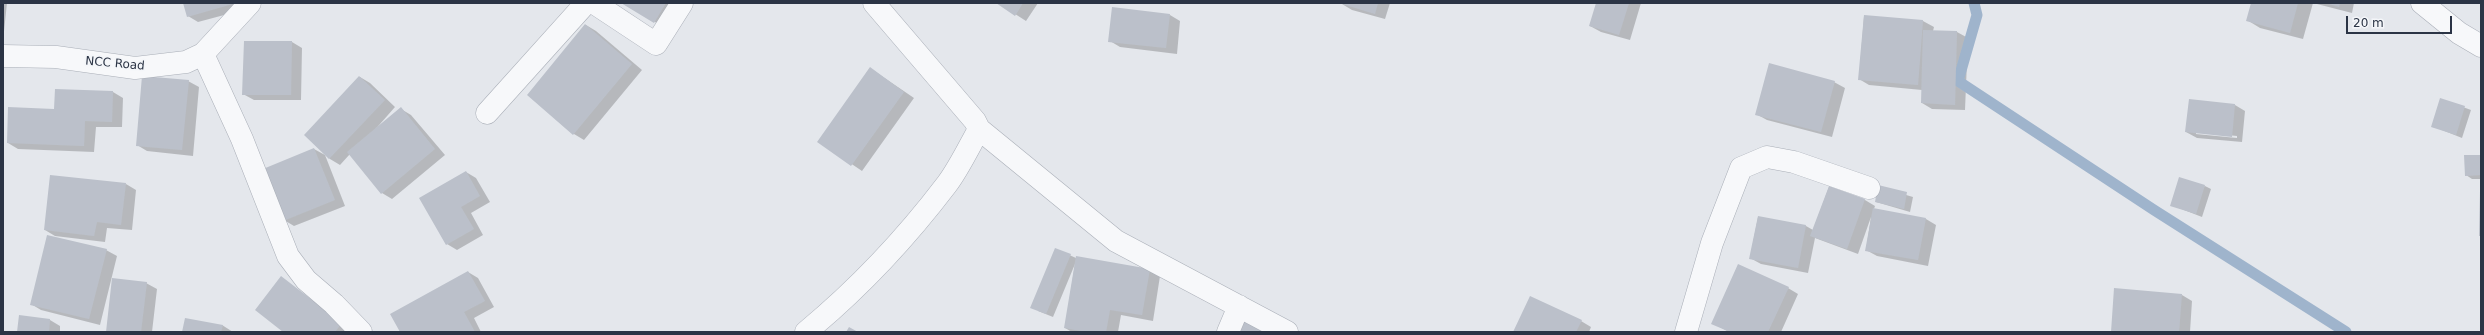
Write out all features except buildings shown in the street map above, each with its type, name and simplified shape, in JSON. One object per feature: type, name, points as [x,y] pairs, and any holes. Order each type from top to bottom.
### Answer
[{"type":"street","name":"NCC Road","points":[[3,56],[56,58],[134,68],[186,62],[203,54],[250,3]]},
{"type":"street","points":[[487,113],[586,3]]},
{"type":"street","points":[[594,3],[656,44],[682,3]]},
{"type":"street","points":[[874,3],[975,121],[979,129],[1116,241],[1287,332]]},
{"type":"street","points":[[2422,3],[2459,33],[2481,46]]},
{"type":"street","points":[[203,54],[242,139],[288,256],[306,280],[334,304],[353,329]]},
{"type":"street","points":[[806,332],[841,303],[914,224],[948,183],[979,129]]},
{"type":"street","points":[[1686,332],[1712,243],[1741,168],[1767,157],[1794,162],[1869,188]]},
{"type":"street","points":[[1228,332],[1239,306]]},
{"type":"waterway","points":[[1974,3],[1977,15],[1958,81],[2154,210],[2346,332]]}]
